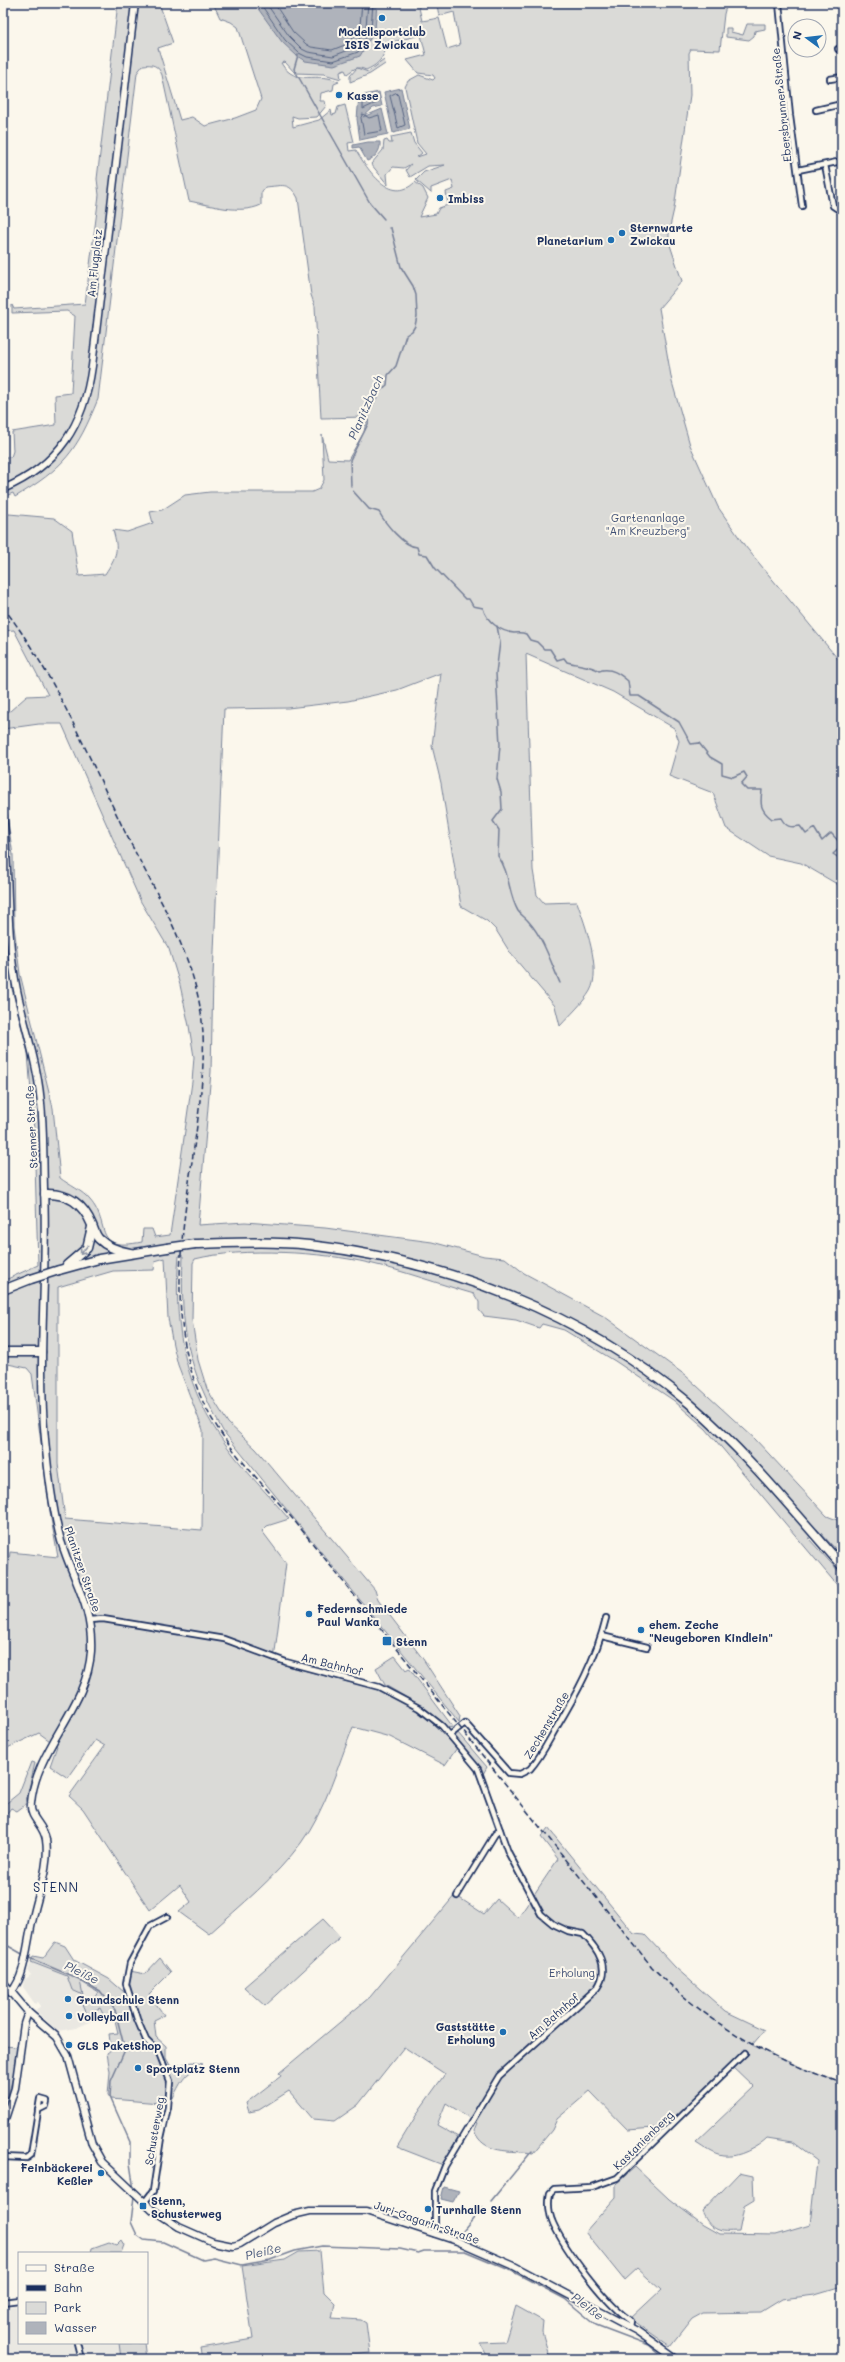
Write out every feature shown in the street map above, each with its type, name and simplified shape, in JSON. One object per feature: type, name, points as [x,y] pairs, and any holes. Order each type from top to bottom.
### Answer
[{"type":"highway","points":[[44,1194],[58,1194],[75,1200],[82,1207],[99,1239],[110,1247],[130,1253]]},
{"type":"highway","points":[[61,1269],[87,1248],[92,1225]]},
{"type":"highway","points":[[3,1290],[61,1269],[130,1253],[195,1244],[247,1243],[309,1245],[398,1261],[491,1288],[534,1306],[588,1334],[640,1367],[688,1403],[719,1431],[761,1474],[842,1566]]},
{"type":"highway","points":[[3,1352],[41,1352]]},
{"type":"street","name":"Am Flugplatz","points":[[3,489],[31,474],[58,451],[77,424],[87,396],[96,335],[125,76],[135,3]]},
{"type":"street","name":"Ebersbrunner Straße","points":[[779,3],[790,116],[802,206]]},
{"type":"street","points":[[830,79],[842,77]]},
{"type":"street","points":[[816,110],[842,104]]},
{"type":"street","points":[[798,170],[842,161]]},
{"type":"street","points":[[825,165],[833,206],[842,212]]},
{"type":"street","name":"Stenner Straße","points":[[3,815],[8,849],[8,920],[14,974],[38,1078],[44,1194],[41,1352],[45,1440]]},
{"type":"street","name":"Planitzer Straße","points":[[11,1993],[18,1981],[24,1961],[47,1858],[45,1831],[31,1815],[31,1803],[36,1782],[48,1749],[81,1691],[91,1656],[89,1620],[83,1595],[61,1542],[45,1440]]},
{"type":"street","name":"Zechenstraße","points":[[450,1735],[465,1723],[509,1773],[520,1774],[530,1769],[578,1690],[602,1636],[606,1618]]},
{"type":"street","name":"Am Bahnhof","points":[[89,1620],[102,1619],[224,1639],[286,1662],[379,1687],[419,1708],[450,1735],[478,1768],[500,1830],[520,1877],[541,1914],[553,1924],[568,1931],[583,1934],[601,1957],[604,1971],[601,1983],[593,1993],[499,2076],[445,2166],[434,2192],[435,2234]]},
{"type":"street","points":[[602,1636],[647,1647]]},
{"type":"street","points":[[457,1896],[494,1834],[500,1830]]},
{"type":"street","name":"Schusterweg","points":[[144,2203],[150,2196],[154,2184],[170,2100],[170,2081],[159,2053],[146,2040],[137,2019],[126,1984],[130,1963],[150,1926],[167,1918]]},
{"type":"street","name":"Juri-Gagarin-Straße","points":[[3,1982],[28,2012],[57,2037],[68,2056],[96,2153],[102,2162],[144,2203],[179,2227],[226,2246],[240,2244],[274,2223],[293,2215],[310,2211],[366,2212],[435,2234],[512,2265],[630,2327],[676,2359]]},
{"type":"street","points":[[3,2125],[15,2088],[24,2024],[28,2012]]},
{"type":"street","name":"Kastanienberg","points":[[630,2327],[630,2321],[623,2316],[592,2280],[559,2234],[552,2222],[549,2208],[550,2193],[554,2189],[592,2187],[617,2178],[746,2054]]},
{"type":"street","points":[[3,2157],[27,2158],[31,2155],[38,2110]]},
{"type":"street","points":[[3,2302],[18,2300]]},
{"type":"street","points":[[77,2344],[82,2359]]},
{"type":"shaded area","name":"Grundschule Stenn","points":[[31,1962],[79,1980],[101,1994],[113,2012],[76,2028],[58,2031],[35,2010],[41,2006],[38,2002],[35,2004],[23,1987],[24,1980],[31,1975],[28,1971]]},
{"type":"shaded area","points":[[18,2305],[18,2344],[119,2344],[121,2359],[4,2359],[3,2307]]},
{"type":"green space","name":"Gartenanlage \"Am Kreuzberg\"","points":[[118,3],[159,3],[173,43],[158,48],[180,120],[192,117],[205,126],[235,118],[256,110],[261,99],[238,27],[231,22],[220,18],[213,3],[418,3],[422,21],[439,18],[447,49],[460,45],[454,12],[439,16],[437,5],[445,3],[727,3],[724,14],[720,50],[691,49],[689,53],[690,95],[674,209],[669,231],[669,242],[682,281],[659,308],[672,382],[690,445],[718,507],[745,546],[842,664],[842,887],[801,863],[768,856],[726,828],[713,793],[669,776],[679,741],[674,728],[613,692],[526,654],[533,870],[537,895],[544,903],[577,902],[588,934],[593,959],[593,982],[590,991],[560,1026],[555,1006],[511,954],[496,930],[487,921],[461,906],[441,783],[432,746],[441,673],[397,690],[348,701],[288,708],[224,709],[213,976],[211,1072],[198,1225],[245,1222],[325,1228],[432,1242],[484,1256],[505,1258],[524,1273],[605,1317],[685,1375],[755,1439],[827,1516],[842,1522],[842,1556],[817,1529],[809,1539],[842,1575],[842,1608],[837,1585],[706,1429],[673,1400],[615,1361],[564,1330],[542,1324],[539,1328],[516,1320],[484,1316],[479,1310],[479,1302],[474,1294],[395,1270],[350,1259],[282,1252],[258,1252],[214,1255],[195,1259],[193,1263],[192,1320],[198,1360],[207,1389],[228,1423],[256,1449],[375,1590],[378,1600],[423,1659],[460,1716],[459,1722],[223,1431],[201,1387],[188,1347],[183,1305],[183,1256],[179,1256],[178,1303],[183,1349],[197,1393],[207,1415],[227,1446],[244,1468],[289,1519],[267,1526],[262,1531],[286,1563],[274,1660],[288,1666],[383,1691],[420,1711],[457,1748],[445,1765],[390,1737],[353,1727],[337,1771],[318,1816],[301,1843],[269,1880],[209,1934],[179,1912],[191,1902],[180,1885],[150,1910],[83,1809],[69,1796],[105,1746],[95,1740],[68,1778],[50,1766],[57,1746],[39,1733],[3,1750],[3,1612],[10,1552],[58,1557],[51,1519],[32,1374],[27,1368],[3,1363],[3,1281],[38,1265],[34,1131],[28,1053],[12,989],[5,920],[3,790],[13,855],[14,926],[20,974],[53,1108],[60,1178],[80,1191],[90,1200],[96,1209],[105,1234],[109,1240],[115,1243],[126,1244],[142,1242],[143,1229],[152,1229],[155,1237],[170,1235],[192,1082],[194,1057],[180,985],[169,949],[141,902],[62,724],[39,724],[3,729],[3,714],[10,711],[27,696],[48,695],[14,630],[3,631],[3,516],[9,514],[54,518],[72,531],[79,576],[105,574],[116,553],[116,543],[113,530],[127,532],[153,523],[150,512],[162,510],[185,495],[210,492],[312,492],[319,489],[324,480],[322,435],[328,459],[348,460],[364,432],[367,417],[321,418],[315,306],[311,295],[298,198],[295,193],[288,187],[284,186],[265,187],[261,193],[261,205],[244,209],[215,207],[189,201],[162,75],[157,67],[143,65],[137,73],[98,399],[83,432],[67,457],[46,477],[32,487],[15,497],[13,493],[3,497],[3,457],[11,457],[13,451],[12,432],[56,425],[55,395],[71,393],[75,316],[67,311],[12,313],[12,305],[14,309],[85,304],[99,195],[97,179]],"holes":[[[421,35],[426,55],[407,60],[418,73],[433,75],[435,78],[433,80],[419,75],[408,81],[405,87],[417,143],[426,154],[417,157],[422,153],[414,143],[411,133],[391,137],[392,143],[389,143],[387,140],[384,141],[383,150],[371,164],[388,185],[387,174],[393,167],[404,168],[411,164],[406,170],[410,177],[428,166],[445,165],[424,172],[416,180],[431,193],[431,188],[452,180],[454,189],[446,192],[448,205],[439,208],[436,214],[419,217],[428,198],[423,188],[415,182],[406,188],[397,190],[389,187],[373,175],[356,150],[349,151],[348,143],[354,142],[345,105],[338,107],[336,114],[332,115],[331,110],[319,120],[293,127],[292,116],[298,118],[317,117],[326,106],[325,101],[320,101],[321,93],[333,90],[334,84],[339,82],[323,77],[300,77],[293,75],[287,71],[281,63],[285,62],[295,73],[324,74],[341,79],[340,72],[345,70],[347,74],[358,68],[366,70],[376,64],[385,51],[392,47],[392,42]],[[165,1258],[168,1318],[173,1345],[178,1365],[203,1430],[202,1530],[65,1519],[58,1464],[58,1287],[113,1271],[154,1270],[155,1261]]]},
{"type":"green space","points":[[747,24],[765,24],[765,29],[755,31],[754,36],[749,40],[726,37],[726,28],[731,28],[731,32],[743,35]]},
{"type":"green space","points":[[384,60],[385,64],[370,74],[350,82],[350,76],[357,68],[368,72]]},
{"type":"green space","points":[[395,1656],[406,1670],[409,1668],[453,1727],[448,1728],[423,1707],[385,1685],[376,1668]]},
{"type":"green space","points":[[458,1733],[487,1767],[483,1774],[455,1737]]},
{"type":"green space","points":[[31,1762],[35,1763],[25,1805],[17,1811],[11,1808],[3,1818],[3,1806],[19,1793]]},
{"type":"green space","name":"Erholung","points":[[548,1828],[634,1934],[645,1935],[676,1968],[725,2011],[765,2030],[752,2045],[804,2069],[842,2083],[842,2287],[815,2295],[782,2299],[761,2312],[703,2313],[692,2319],[670,2347],[630,2319],[661,2290],[637,2268],[624,2280],[585,2232],[616,2197],[616,2184],[635,2167],[669,2199],[703,2225],[719,2234],[776,2235],[810,2225],[817,2161],[792,2142],[767,2138],[758,2145],[741,2154],[724,2156],[709,2150],[696,2142],[754,2087],[730,2064],[667,2127],[628,2130],[590,2091],[557,2119],[552,2130],[533,2153],[499,2150],[484,2144],[478,2138],[474,2130],[477,2123],[446,2103],[437,2125],[458,2137],[443,2165],[397,2147],[420,2109],[445,2074],[404,2047],[358,2105],[335,2121],[313,2119],[289,2091],[259,2110],[249,2112],[246,2103],[281,2076],[279,2073],[370,1997],[455,1895],[484,1914],[497,1899],[518,1918],[558,1859],[541,1837]]},
{"type":"green space","points":[[323,1919],[340,1937],[265,2006],[244,1987]]},
{"type":"green space","points":[[55,1942],[65,1946],[74,1960],[109,1979],[124,1992],[130,1971],[145,1974],[160,1958],[171,1972],[149,1994],[164,2015],[154,2020],[156,2037],[166,2046],[166,2058],[171,2067],[192,2062],[203,2064],[192,2071],[185,2078],[173,2098],[162,2096],[160,2103],[111,2099],[108,2095],[110,2072],[107,2053],[111,2050],[109,2034],[118,2033],[113,2012],[104,2016],[100,2008],[87,2014],[82,2003],[95,1997],[98,1992],[80,1981],[83,1995],[72,1990],[67,1976],[31,1962],[33,1956],[43,1958]]},
{"type":"green space","points":[[3,2046],[18,2047],[14,2064],[16,2064],[3,2116]]},
{"type":"green space","points":[[739,2173],[753,2176],[754,2200],[744,2206],[739,2231],[720,2231],[709,2224],[702,2212]]},
{"type":"green space","points":[[121,2240],[124,2245],[121,2252],[91,2252],[92,2248],[109,2242],[116,2245]]},
{"type":"green space","points":[[320,2251],[324,2292],[335,2303],[332,2318],[361,2320],[366,2323],[370,2353],[312,2359],[202,2359],[200,2348],[253,2339],[242,2266],[285,2260],[299,2252]]},
{"type":"green space","points":[[516,2306],[543,2321],[542,2332],[549,2355],[557,2359],[489,2359],[480,2343],[505,2342]]},
{"type":"green space","points":[[119,2344],[144,2344],[146,2359],[121,2359]]},
{"type":"water","points":[[254,3],[377,3],[375,30],[360,56],[334,65],[305,61],[297,56],[282,42]]},
{"type":"water","points":[[401,88],[410,129],[393,133],[384,92]]},
{"type":"water","points":[[379,92],[382,106],[373,108],[363,117],[382,109],[388,134],[360,140],[357,119],[359,96]]},
{"type":"water","points":[[368,142],[380,142],[380,148],[373,158],[367,161],[359,147],[353,148],[353,145]]},
{"type":"water","points":[[444,2187],[459,2191],[453,2202],[441,2199]]},
{"type":"waterway","name":"Planitzbach","points":[[298,55],[294,69],[370,203],[384,219]]},
{"type":"waterway","name":"Planitzbach","points":[[351,486],[350,460],[368,424],[369,412],[380,391],[387,385],[388,375],[396,366],[406,335],[412,331],[415,326],[417,316],[416,295],[413,286],[401,267],[391,228],[389,228]]},
{"type":"waterway","name":"Planitzbach","points":[[353,491],[369,509],[379,512],[390,528],[401,539],[406,543],[417,547],[419,554],[427,555],[435,568],[465,599],[469,599],[473,606],[483,608],[487,617],[499,628],[509,632],[526,634],[530,640],[537,642],[544,649],[550,649],[557,660],[564,658],[567,662],[588,666],[599,671],[607,670],[618,674],[628,681],[630,696],[639,696],[679,722],[691,744],[699,743],[710,757],[722,764],[722,774],[733,777],[744,772],[747,777],[741,784],[747,790],[762,790],[761,799],[763,810],[772,819],[781,818],[789,826],[800,826],[806,834],[814,828],[822,841],[831,833],[842,845]]},
{"type":"waterway","points":[[497,626],[500,642],[496,673],[500,745],[497,779],[501,792],[502,809],[493,821],[499,830],[498,856],[505,869],[512,897],[518,911],[528,921],[539,936],[560,983]]},
{"type":"waterway","name":"Planitzbach","points":[[842,846],[833,854],[842,860]]},
{"type":"waterway","name":"Pleiße","points":[[3,1943],[24,1955]]},
{"type":"waterway","name":"Pleiße","points":[[27,1957],[79,1979],[101,1992],[115,2010],[124,2052],[111,2081],[110,2097],[130,2142],[130,2163],[134,2190]]},
{"type":"waterway","points":[[491,2201],[532,2151]]},
{"type":"waterway","name":"Pleiße","points":[[134,2196],[131,2222],[137,2235],[144,2240],[163,2242],[203,2260],[214,2258],[242,2265],[270,2260],[295,2251],[322,2246],[400,2249],[418,2253],[424,2251],[465,2251],[508,2269],[565,2299],[596,2325],[649,2345],[665,2359]]},
{"type":"waterway","points":[[459,2236],[483,2207]]},
{"type":"railway","points":[[3,607],[39,660],[70,716],[125,832],[170,920],[189,966],[196,989],[201,1013],[203,1066],[198,1118],[183,1229],[180,1266],[180,1303],[184,1339],[193,1375],[207,1410],[216,1426],[237,1455],[297,1524],[652,1967],[694,2005],[740,2037],[789,2062],[842,2083]]},
{"type":"place","name":"Modellsportclub ISIS Zwickau","points":[[382,18]]},
{"type":"place","name":"Kasse","points":[[339,95]]},
{"type":"place","name":"Imbiss","points":[[440,198]]},
{"type":"place","name":"Sternwarte Zwickau","points":[[622,233]]},
{"type":"place","name":"Planetarium","points":[[611,240]]},
{"type":"place","name":"Federnschmiede Paul Wanka","points":[[309,1614]]},
{"type":"place","name":"ehem. Zeche \"Neugeboren Kindlein\"","points":[[641,1630]]},
{"type":"place","name":"Stenn","points":[[387,1641]]},
{"type":"place","name":"Grundschule Stenn","points":[[68,1999]]},
{"type":"place","name":"Volleyball","points":[[69,2016]]},
{"type":"place","name":"Gaststätte Erholung","points":[[503,2032]]},
{"type":"place","name":"GLS PaketShop","points":[[69,2045]]},
{"type":"place","name":"Sportplatz Stenn","points":[[138,2068]]},
{"type":"place","name":"Feinbäckerei Keßler","points":[[101,2173]]},
{"type":"place","name":"Stenn, Schusterweg","points":[[143,2206]]},
{"type":"place","name":"Turnhalle Stenn","points":[[428,2209]]},
{"type":"district","name":"STENN","points":[[56,1886]]}]
